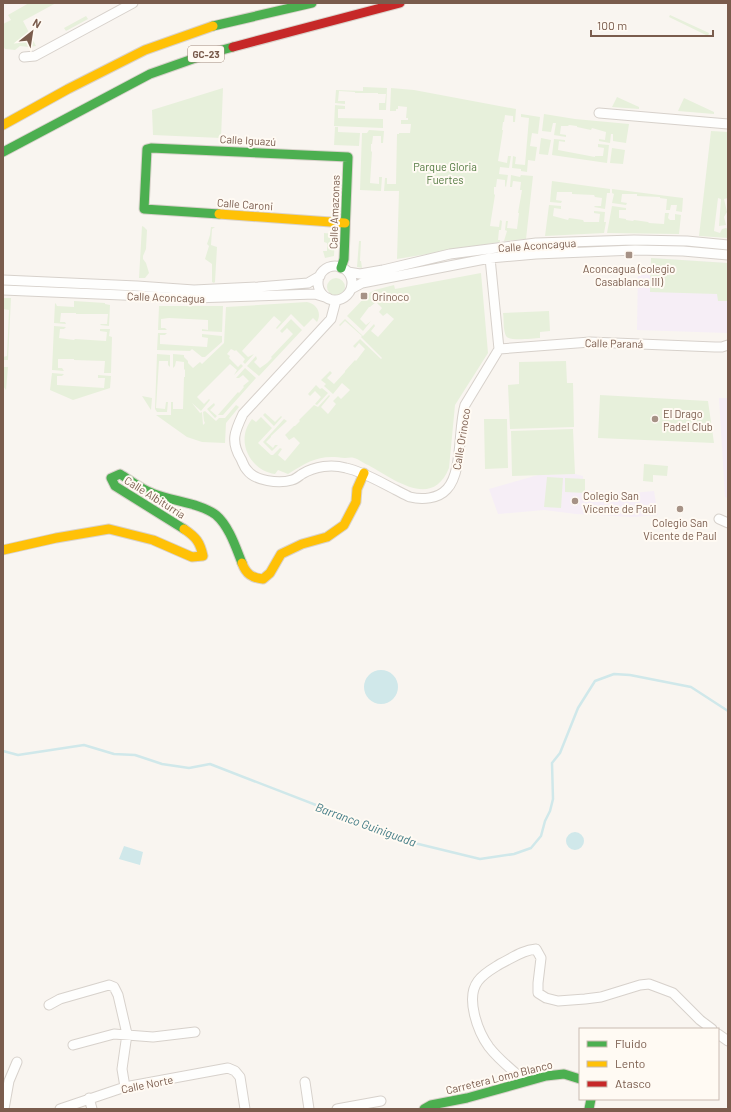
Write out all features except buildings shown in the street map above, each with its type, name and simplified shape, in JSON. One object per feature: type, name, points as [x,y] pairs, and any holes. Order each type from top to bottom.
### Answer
[{"type":"main road","name":"GC-23","points":[[3,125],[68,89],[145,50],[207,27],[312,3]]},
{"type":"main road","name":"GC-23","points":[[3,153],[150,74],[204,55],[400,3]]},
{"type":"main road","name":"Calle Iguazú","points":[[144,209],[147,149],[348,157]]},
{"type":"main road","name":"Calle Amazonas","points":[[345,270],[344,259],[348,157]]},
{"type":"main road","name":"Calle Caroni","points":[[144,209],[345,223]]},
{"type":"main road","name":"Calle Albiturría","points":[[3,550],[56,538],[109,529],[153,540],[192,557],[203,556],[201,545],[191,534],[115,486],[111,478],[120,474],[151,493],[201,507],[216,515],[229,532],[245,571],[254,578],[263,579],[270,573],[281,554],[302,544],[327,538],[344,525],[356,502],[357,489],[364,473]]},
{"type":"main road","name":"Carretera Lomo Blanco","points":[[424,1109],[431,1105],[467,1098],[546,1076],[564,1074],[579,1079]]},
{"type":"street","points":[[24,57],[35,56],[133,3]]},
{"type":"street","points":[[599,113],[728,124]]},
{"type":"street","name":"Calle Aconcagua","points":[[345,270],[360,274],[450,254],[536,243],[634,240],[679,241],[728,245]]},
{"type":"street","name":"Calle Aconcagua","points":[[351,289],[362,283],[490,258],[536,254],[635,250],[683,251],[728,255]]},
{"type":"street","points":[[490,258],[499,349]]},
{"type":"street","points":[[336,266],[345,270],[352,280],[351,289],[347,294],[342,298],[332,299],[320,291],[318,286],[320,276],[327,268],[336,266]]},
{"type":"street","name":"Calle Aconcagua","points":[[3,280],[194,290],[308,283],[320,276]]},
{"type":"street","name":"Calle Aconcagua","points":[[3,290],[193,298],[315,294],[332,299]]},
{"type":"street","name":"Calle Orinoco","points":[[332,299],[330,319],[243,414],[236,428],[234,439],[237,453],[247,471],[258,478],[270,481],[293,480],[312,469],[327,466],[346,467],[364,473],[410,497],[428,498],[440,495],[452,483],[456,472],[463,414],[466,405],[499,349]]},
{"type":"street","name":"Calle Paraná","points":[[499,349],[590,342],[715,347],[728,345]]},
{"type":"street","points":[[719,519],[728,523]]},
{"type":"street","points":[[525,1082],[489,1047],[479,1028],[474,1013],[473,993],[477,982],[488,971],[528,950],[536,949],[540,958],[538,993],[546,998],[558,1001],[601,997],[640,985],[649,984],[673,994],[700,1020],[711,1028]]},
{"type":"street","points":[[49,1005],[60,999],[109,985],[114,987],[118,994],[127,1034],[122,1069],[125,1087]]},
{"type":"street","points":[[73,1045],[114,1034],[153,1037],[194,1032]]},
{"type":"street","points":[[719,1035],[728,1041]]},
{"type":"street","points":[[4,1109],[9,1081],[17,1062]]},
{"type":"street","name":"Calle Norte","points":[[60,1109],[125,1087],[228,1068],[235,1071],[240,1077],[245,1109]]},
{"type":"street","points":[[305,1082],[309,1109]]},
{"type":"street","points":[[89,1098],[92,1109]]},
{"type":"street","points":[[337,1109],[381,1101]]},
{"type":"shaded area","points":[[651,258],[728,263],[727,333],[637,330],[638,268],[651,268]]},
{"type":"shaded area","points":[[719,398],[728,398],[728,498],[725,497]]},
{"type":"shaded area","name":"Colegio San Vicente de Paúl","points":[[575,474],[583,476],[583,491],[632,493],[654,491],[658,515],[633,517],[576,514],[544,510],[498,514],[489,489],[538,475]]},
{"type":"green space","points":[[29,3],[56,3],[23,21],[36,46],[20,46],[15,50],[5,49],[3,46],[3,24],[11,20],[8,15]]},
{"type":"green space","points":[[670,15],[709,33],[708,36],[669,17]]},
{"type":"green space","points":[[86,16],[88,19],[66,31],[64,28]]},
{"type":"green space","points":[[363,87],[387,88],[386,110],[379,110],[379,103],[385,103],[386,94],[339,91],[338,101],[345,101],[345,104],[335,103],[336,90],[363,91]]},
{"type":"green space","points":[[223,88],[221,138],[153,135],[152,110]]},
{"type":"green space","name":"Parque Gloria Fuertes","points":[[391,88],[414,90],[516,109],[515,122],[513,122],[513,116],[505,115],[498,161],[507,163],[508,156],[511,156],[509,168],[500,167],[499,174],[508,175],[506,187],[505,180],[497,179],[496,187],[494,187],[495,195],[490,226],[499,227],[500,220],[502,221],[498,240],[500,240],[500,242],[397,259],[399,191],[384,191],[385,178],[387,178],[387,184],[396,184],[397,134],[410,133],[411,124],[401,124],[401,120],[408,120],[408,118],[406,118],[407,107],[398,106],[396,111],[390,111]]},
{"type":"green space","points":[[617,97],[639,107],[639,109],[612,107]]},
{"type":"green space","points":[[684,98],[714,112],[714,114],[678,111]]},
{"type":"green space","points":[[335,105],[345,106],[345,109],[338,109],[338,118],[383,119],[383,128],[334,126]]},
{"type":"green space","points":[[521,114],[540,117],[538,134],[532,133],[530,146],[537,147],[535,161],[528,160],[527,172],[521,171],[521,169],[512,168],[513,156],[516,157],[515,164],[525,165],[529,118],[521,117]]},
{"type":"green space","points":[[544,114],[575,119],[629,124],[626,143],[613,141],[613,134],[611,134],[610,143],[599,141],[599,139],[605,140],[606,132],[592,128],[591,130],[577,126],[561,126],[560,134],[566,135],[566,137],[554,135],[556,123],[553,123],[551,132],[542,131]]},
{"type":"green space","points":[[335,127],[338,127],[338,132],[360,133],[359,146],[334,145]]},
{"type":"green space","points":[[369,130],[384,131],[383,143],[381,143],[381,136],[373,136],[371,144],[372,152],[370,183],[379,184],[379,177],[382,177],[381,191],[360,190],[362,133],[367,133]]},
{"type":"green space","points":[[711,131],[728,132],[728,198],[724,199],[727,212],[724,217],[726,225],[719,226],[721,199],[718,198],[714,231],[720,233],[722,229],[728,229],[728,238],[699,236]]},
{"type":"green space","points":[[541,138],[551,140],[548,155],[539,154]]},
{"type":"green space","points":[[554,139],[565,140],[565,142],[559,141],[558,150],[595,157],[603,156],[604,148],[598,147],[598,144],[609,145],[607,163],[552,155]]},
{"type":"green space","points":[[612,148],[625,150],[623,164],[610,163]]},
{"type":"green space","points":[[511,175],[520,177],[521,175],[533,176],[526,239],[504,241],[507,231],[505,230],[506,221],[508,221],[507,228],[517,229],[522,190],[520,190],[521,182],[513,181],[512,187],[510,187]]},
{"type":"green space","points":[[552,181],[610,189],[610,193],[607,193],[605,209],[594,207],[601,206],[602,198],[595,197],[594,195],[572,194],[572,192],[557,192],[556,200],[562,201],[561,203],[550,202]]},
{"type":"green space","points":[[612,189],[683,198],[682,212],[676,211],[677,205],[671,205],[670,210],[666,210],[667,199],[660,197],[637,196],[637,194],[622,194],[621,202],[627,203],[626,205],[612,203],[614,194],[612,193]]},
{"type":"green space","points":[[549,205],[561,206],[561,209],[554,208],[553,216],[568,220],[569,218],[583,220],[584,222],[599,222],[600,214],[594,213],[594,211],[605,212],[604,222],[606,222],[604,233],[545,236]]},
{"type":"green space","points":[[612,206],[626,208],[626,210],[619,210],[619,218],[633,221],[664,224],[665,213],[669,213],[668,218],[670,220],[675,220],[675,214],[681,215],[679,234],[607,233]]},
{"type":"green space","points":[[142,226],[147,230],[146,249],[143,259],[149,273],[145,278],[139,278]]},
{"type":"green space","points":[[211,227],[215,227],[212,229],[211,245],[217,247],[214,283],[212,282],[212,264],[205,259],[209,246],[207,244]]},
{"type":"green space","points":[[324,233],[335,234],[334,256],[325,258],[323,251],[327,251],[327,243],[324,242]]},
{"type":"green space","points":[[359,241],[361,241],[360,261],[362,268],[357,267]]},
{"type":"green space","points":[[651,258],[728,263],[728,301],[718,301],[717,294],[650,292]]},
{"type":"green space","points":[[481,273],[488,353],[455,405],[449,468],[442,481],[433,487],[423,489],[412,488],[359,460],[352,458],[321,458],[308,462],[288,474],[278,470],[275,474],[266,471],[258,467],[252,460],[247,453],[245,436],[247,427],[252,419],[256,422],[261,417],[272,428],[258,443],[271,455],[273,455],[280,448],[282,449],[278,455],[285,461],[300,443],[294,437],[289,440],[285,435],[314,405],[318,407],[329,395],[330,396],[321,407],[328,414],[336,404],[333,401],[338,396],[341,399],[350,390],[342,383],[333,394],[324,386],[326,384],[321,380],[330,371],[332,373],[327,378],[334,384],[355,360],[356,361],[365,349],[359,343],[355,348],[353,346],[360,339],[381,359],[382,358],[361,337],[362,336],[345,321],[340,326],[339,325],[345,319],[363,336],[374,324],[375,326],[371,331],[378,337],[394,319],[387,313],[383,316],[379,312],[382,308],[376,302],[369,307],[360,319],[366,325],[371,321],[363,331],[347,316],[369,293],[394,285],[395,289]]},
{"type":"green space","points":[[336,278],[342,281],[345,287],[342,293],[336,296],[330,293],[327,287],[330,281]]},
{"type":"green space","points":[[3,298],[11,298],[8,360],[3,360],[3,357],[7,356],[9,310],[3,309]]},
{"type":"green space","points":[[74,301],[105,303],[110,305],[109,326],[100,325],[107,324],[108,314],[61,313],[60,322],[65,322],[66,324],[54,323],[55,303],[57,306],[74,307]]},
{"type":"green space","points":[[311,303],[318,309],[319,315],[317,322],[313,318],[304,327],[291,314],[277,329],[276,328],[281,322],[274,316],[242,351],[248,357],[254,354],[245,364],[243,362],[245,359],[236,350],[231,349],[227,354],[238,367],[241,364],[243,366],[234,375],[237,370],[230,364],[197,397],[204,404],[209,399],[210,400],[201,411],[192,403],[200,413],[202,412],[203,425],[205,423],[203,412],[205,411],[216,421],[219,418],[225,418],[236,405],[239,407],[226,423],[225,443],[202,442],[187,437],[156,415],[171,415],[171,402],[173,402],[173,409],[183,409],[185,377],[184,362],[176,361],[173,368],[173,354],[184,355],[188,363],[193,368],[200,362],[202,364],[224,343],[226,307]]},
{"type":"green space","points":[[159,306],[223,306],[222,332],[202,331],[202,329],[208,330],[208,320],[169,318],[161,319],[161,328],[165,328],[167,330],[158,330]]},
{"type":"green space","points":[[549,311],[550,331],[540,332],[540,338],[512,339],[506,336],[503,313]]},
{"type":"green space","points":[[291,319],[302,330],[259,376],[247,366],[256,356],[257,359],[254,362],[260,368],[272,358],[271,357],[293,334],[287,328],[282,333],[280,331]]},
{"type":"green space","points":[[54,326],[66,327],[64,329],[60,329],[59,338],[74,340],[106,341],[107,332],[100,331],[100,329],[110,329],[109,336],[112,337],[111,373],[104,373],[105,361],[74,359],[58,359],[58,368],[62,368],[64,371],[52,370]]},
{"type":"green space","points":[[158,333],[167,333],[165,335],[160,335],[160,344],[207,347],[208,338],[202,337],[202,334],[222,336],[222,342],[205,357],[202,357],[192,349],[190,351],[157,350]]},
{"type":"green space","points":[[157,354],[170,355],[170,367],[168,365],[168,361],[159,361],[156,408],[165,409],[166,402],[168,402],[167,412],[157,412],[155,409]]},
{"type":"green space","points":[[566,361],[567,383],[573,383],[574,427],[510,429],[508,385],[519,384],[519,362]]},
{"type":"green space","points":[[3,363],[4,367],[8,367],[6,390],[3,386]]},
{"type":"green space","points":[[245,368],[256,378],[223,415],[217,416],[249,381],[243,375],[236,378]]},
{"type":"green space","points":[[52,373],[64,374],[62,376],[57,376],[57,385],[104,388],[105,378],[98,378],[98,375],[111,376],[110,388],[73,400],[50,390]]},
{"type":"green space","points":[[316,385],[328,393],[317,405],[315,404],[321,397],[315,391],[310,396],[308,394]]},
{"type":"green space","name":"El Drago Padel Club","points":[[600,395],[708,401],[714,443],[598,438]]},
{"type":"green space","points":[[142,396],[152,398],[151,410]]},
{"type":"green space","points":[[214,403],[215,405],[210,410],[217,416],[215,418],[207,409]]},
{"type":"green space","points":[[265,413],[275,422],[281,416],[282,417],[274,426],[263,415]]},
{"type":"green space","points":[[284,419],[287,421],[266,442],[273,448],[275,445],[278,445],[272,451],[263,442]]},
{"type":"green space","points":[[484,419],[507,419],[508,468],[485,469]]},
{"type":"green space","points":[[573,429],[575,474],[512,476],[511,431]]},
{"type":"green space","points":[[644,464],[668,466],[667,476],[653,475],[653,482],[643,481]]},
{"type":"green space","points":[[547,477],[563,478],[561,508],[544,507]]},
{"type":"green space","points":[[565,478],[585,479],[585,493],[565,492]]},
{"type":"water","points":[[378,670],[384,670],[388,671],[395,677],[398,687],[397,694],[391,701],[384,704],[378,704],[374,703],[367,697],[364,690],[364,684],[365,680],[371,673]]},
{"type":"water","points":[[575,832],[581,835],[584,841],[581,847],[575,850],[569,847],[566,841],[569,835]]},
{"type":"water","points":[[124,846],[143,852],[140,865],[119,859]]},
{"type":"waterway","name":"Barranco Guiniguada","points":[[3,751],[18,755],[84,745],[114,754],[135,755],[162,764],[189,768],[210,764],[402,840],[480,859],[514,854],[531,848],[541,836],[553,799],[552,763],[560,753],[578,708],[595,681],[614,674],[630,675],[691,687],[728,711]]},
{"type":"traffic: fast","points":[[213,26],[312,3]]},
{"type":"traffic: fast","points":[[3,152],[150,74],[204,55],[233,47]]},
{"type":"traffic: fast","points":[[219,214],[144,209],[147,149],[348,157],[344,259],[341,268]]},
{"type":"traffic: fast","points":[[184,529],[115,486],[111,478],[120,474],[140,487],[159,496],[194,505],[210,511],[225,525],[235,544],[242,563]]},
{"type":"traffic: fast","points":[[424,1109],[431,1105],[467,1098],[546,1076],[564,1074],[579,1079]]},
{"type":"traffic: fast","points":[[589,1109],[591,1100]]},
{"type":"traffic: slow","points":[[3,125],[68,89],[145,50],[213,26]]},
{"type":"traffic: slow","points":[[219,214],[345,223]]},
{"type":"traffic: slow","points":[[242,563],[245,570],[250,575],[263,579],[270,573],[281,554],[302,544],[327,537],[344,525],[356,502],[357,489],[364,473]]},
{"type":"traffic: slow","points":[[3,550],[56,538],[109,529],[153,540],[192,557],[203,556],[197,540],[184,529]]},
{"type":"traffic: jam","points":[[233,47],[400,3]]},
{"type":"place","name":"Aconcagua (colegio Casablanca III)","points":[[629,255]]},
{"type":"place","name":"Orinoco","points":[[364,296]]},
{"type":"place","name":"El Drago Padel Club","points":[[655,419]]},
{"type":"place","name":"Colegio San Vicente de Paúl","points":[[575,501]]},
{"type":"place","name":"Colegio San Vicente de Paul","points":[[680,509]]}]
